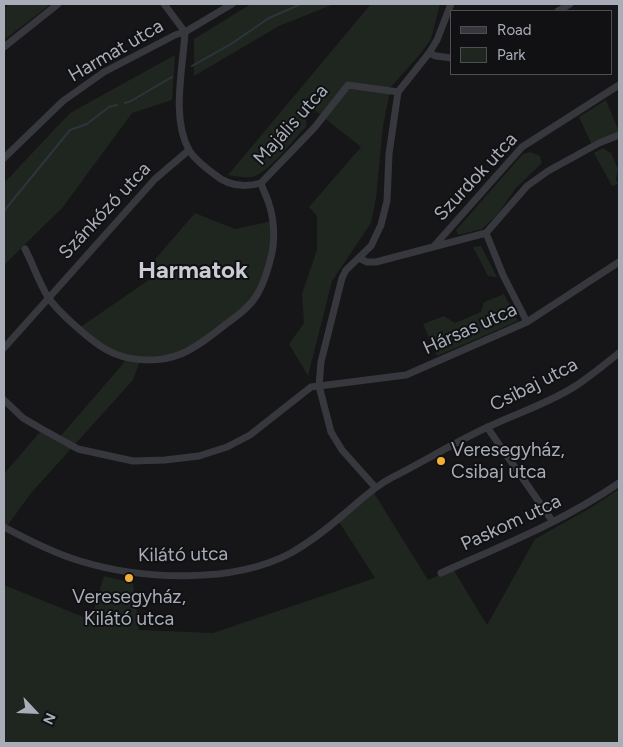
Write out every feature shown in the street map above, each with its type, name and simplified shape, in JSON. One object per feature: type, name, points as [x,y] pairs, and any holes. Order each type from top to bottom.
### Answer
[{"type":"street","points":[[4,47],[58,4]]},
{"type":"street","points":[[164,4],[185,32]]},
{"type":"street","name":"Harmat utca","points":[[4,158],[63,101],[104,72],[175,35],[185,32],[232,4]]},
{"type":"street","points":[[375,487],[342,450],[331,432],[319,386],[321,362],[342,278],[346,270],[371,246],[381,225],[386,202],[389,154],[398,92],[437,40],[451,4]]},
{"type":"street","name":"Majális utca","points":[[185,32],[179,113],[182,131],[189,150],[207,169],[230,184],[251,186],[260,183],[315,127],[348,85],[398,92]]},
{"type":"street","points":[[429,53],[450,58]]},
{"type":"street","name":"Szurdok utca","points":[[435,245],[522,146],[619,85]]},
{"type":"street","points":[[359,258],[367,262],[376,262],[486,233],[527,186],[548,171],[599,143],[619,135]]},
{"type":"street","name":"Szánkózó utca","points":[[4,348],[155,179],[189,150]]},
{"type":"street","points":[[49,297],[79,328],[109,351],[127,358],[150,360],[171,357],[182,353],[214,334],[238,316],[258,294],[268,267],[273,239],[273,221],[269,203],[260,183]]},
{"type":"street","points":[[486,233],[503,275],[527,322]]},
{"type":"street","name":"Szánkózó utca","points":[[25,249],[49,297]]},
{"type":"street","name":"Hársas utca","points":[[319,386],[406,375],[527,322],[619,262]]},
{"type":"street","name":"Csibaj utca","points":[[375,487],[487,427],[576,386],[619,353]]},
{"type":"street","points":[[4,400],[23,418],[78,449],[133,461],[165,460],[199,456],[227,447],[250,435],[311,387],[319,386]]},
{"type":"street","name":"Csibaj utca","points":[[487,427],[553,522]]},
{"type":"street","name":"Paskom utca","points":[[441,573],[553,522],[595,500],[619,483]]},
{"type":"street","name":"Kilátó utca","points":[[4,527],[40,546],[79,561],[124,572],[193,575],[230,572],[255,568],[291,552],[324,531],[375,487]]},
{"type":"green space","points":[[10,4],[51,4],[4,40],[4,8]]},
{"type":"green space","points":[[251,4],[334,4],[279,26],[194,76],[194,39]]},
{"type":"green space","points":[[371,4],[440,4],[431,39],[391,87],[383,126],[376,198],[371,223],[332,281],[308,376],[289,344],[304,323],[302,294],[317,250],[317,216],[309,207],[361,147],[307,104],[306,127],[269,167],[252,177],[228,175]]},
{"type":"green space","points":[[175,55],[172,100],[132,113],[63,207],[4,265],[4,183],[70,113]]},
{"type":"green space","points":[[606,100],[619,132],[591,143],[579,117]]},
{"type":"green space","points":[[603,148],[611,153],[618,169],[616,179],[618,184],[612,186],[594,153]]},
{"type":"green space","points":[[530,152],[540,156],[542,163],[516,188],[497,215],[482,229],[458,235],[456,230],[523,154]]},
{"type":"green space","points":[[195,213],[235,229],[273,221],[270,259],[250,303],[182,353],[141,358],[133,380],[32,492],[4,530],[4,474],[40,432],[58,439],[126,358],[97,344],[79,328],[156,275],[151,264]]},
{"type":"green space","points":[[481,246],[497,277],[488,276],[473,247]]},
{"type":"green space","points":[[504,294],[518,321],[437,356],[423,324],[444,316],[455,323],[481,312],[484,302]]},
{"type":"green space","points":[[619,489],[619,743],[4,743],[4,585],[91,620],[104,576],[133,583],[139,630],[213,633],[375,578],[339,522],[374,493],[428,580],[453,569],[487,625],[535,539],[592,507]]},
{"type":"waterway","points":[[192,66],[231,44],[269,18],[301,4]]},
{"type":"waterway","points":[[125,103],[172,77]]},
{"type":"waterway","points":[[4,211],[70,130],[87,124],[109,107],[117,105]]},
{"type":"place","name":"Veresegyház, Csibaj utca","points":[[441,461]]},
{"type":"place","name":"Veresegyház, Kilátó utca","points":[[129,578]]},
{"type":"district","name":"Harmatok","points":[[193,271]]}]
